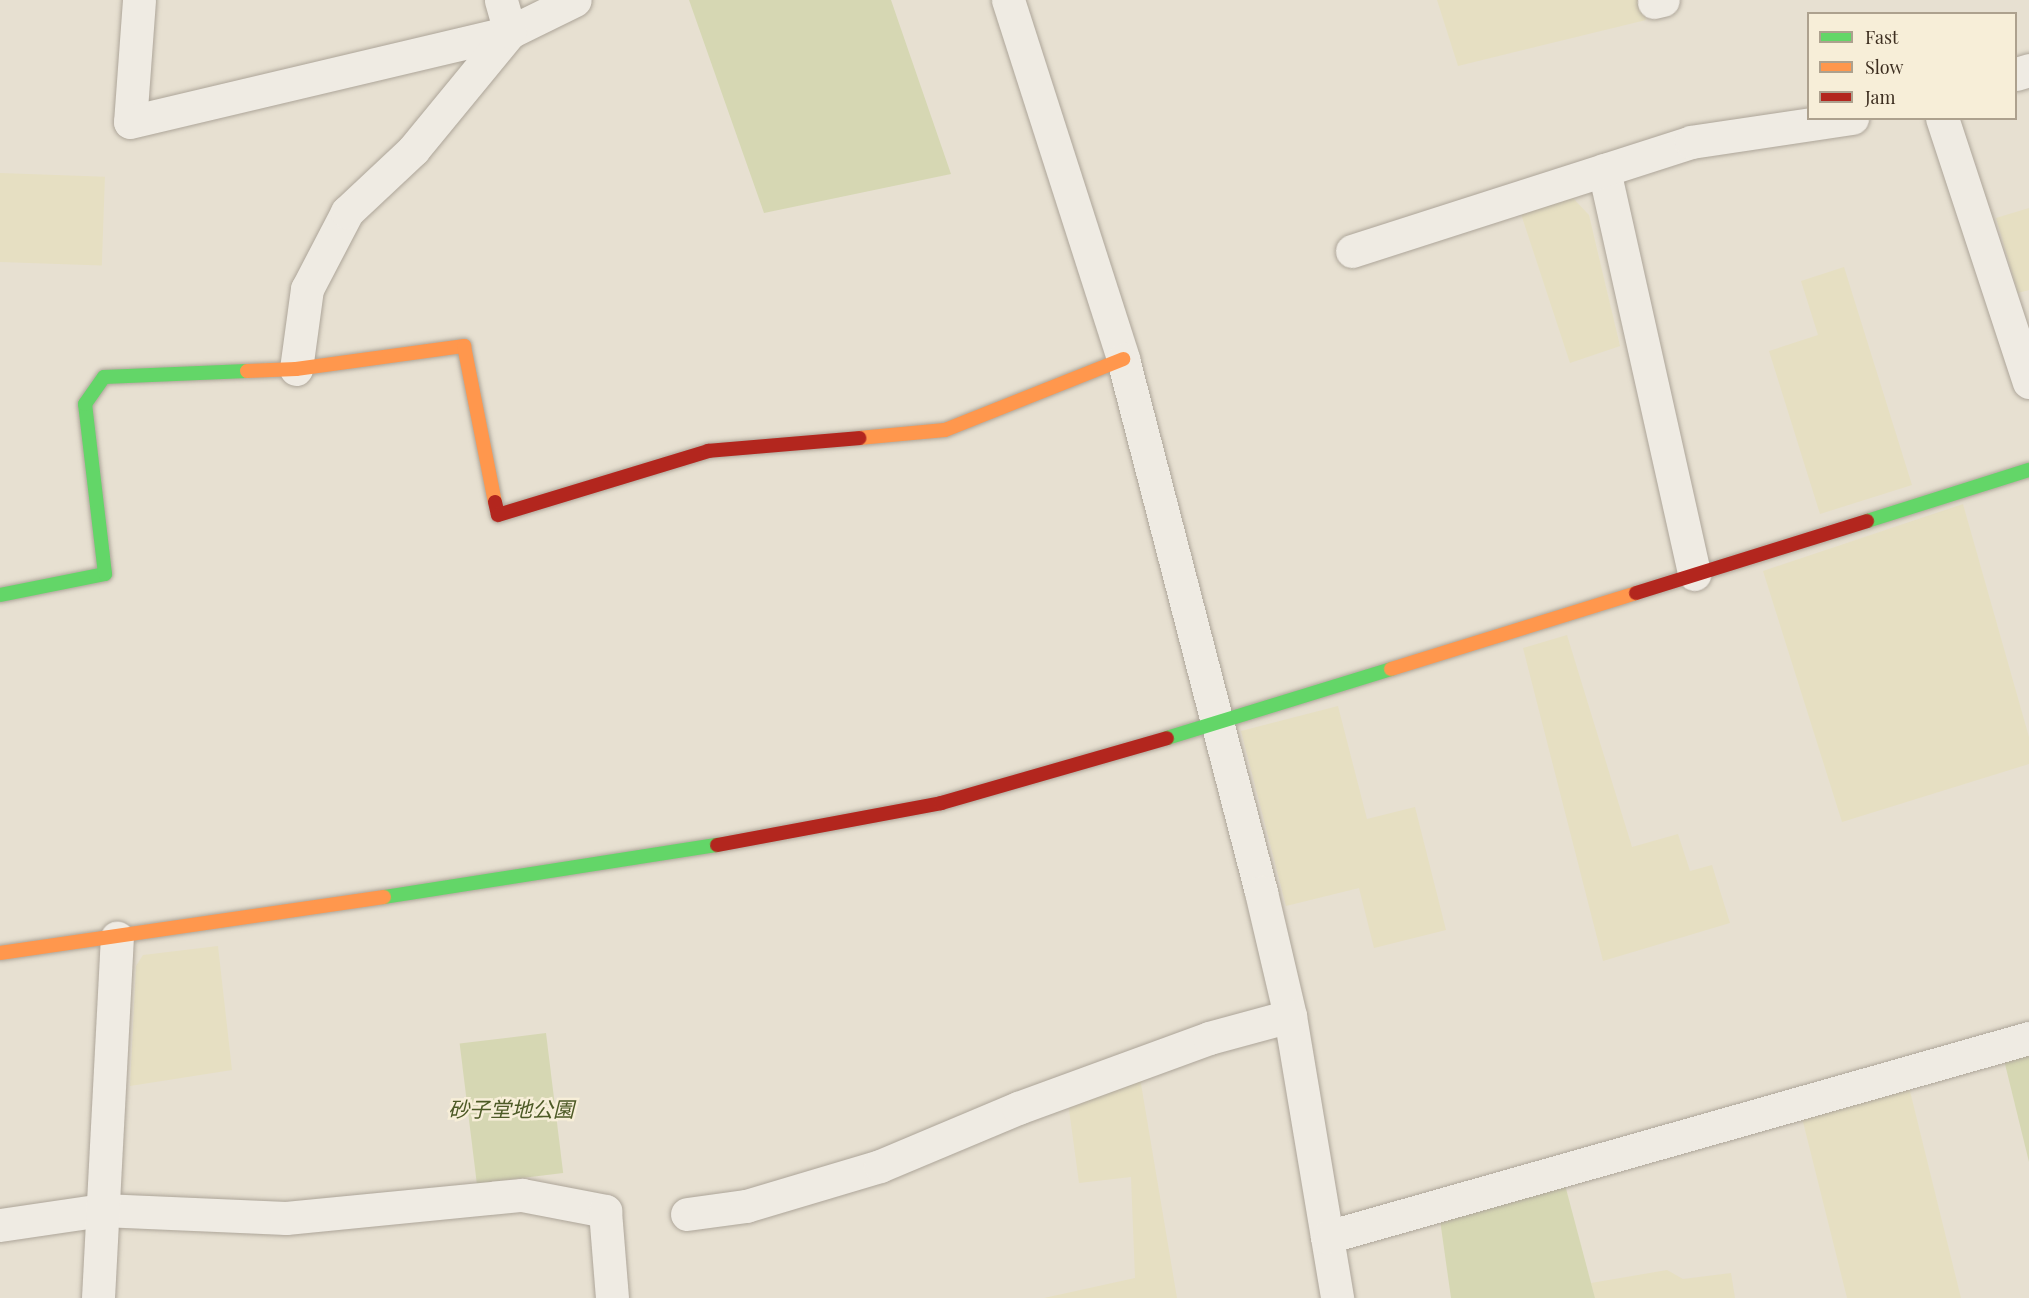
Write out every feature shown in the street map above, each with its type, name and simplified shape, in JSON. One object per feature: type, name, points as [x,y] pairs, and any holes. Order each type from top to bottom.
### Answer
[{"type":"street","points":[[139,0],[130,122],[510,32],[575,0]]},
{"type":"street","points":[[501,0],[510,32]]},
{"type":"street","points":[[1008,0],[1124,359],[1290,1017],[1338,1298]]},
{"type":"street","points":[[296,369],[307,290],[347,212],[412,150],[510,32]]},
{"type":"street","points":[[1352,251],[1692,142],[1839,120]]},
{"type":"street","points":[[1943,120],[2029,382]]},
{"type":"street","points":[[1604,170],[1694,574]]},
{"type":"street","points":[[0,595],[105,574],[85,404],[104,377],[296,369],[464,346],[498,514],[708,451],[945,430],[1124,359]]},
{"type":"street","points":[[0,953],[638,860],[941,803],[1216,724],[2029,470]]},
{"type":"street","points":[[98,1298],[117,937]]},
{"type":"street","points":[[687,1214],[746,1206],[880,1166],[1018,1108],[1198,1042],[1290,1017]]},
{"type":"street","points":[[1327,1237],[2029,1038]]},
{"type":"street","points":[[0,1225],[102,1210],[286,1218],[522,1195],[604,1211],[612,1298]]},
{"type":"shaded area","points":[[1437,0],[1640,0],[1646,20],[1458,66]]},
{"type":"shaded area","points":[[0,173],[105,177],[102,266],[0,262]]},
{"type":"shaded area","points":[[1570,195],[1589,215],[1620,346],[1570,363],[1520,211]]},
{"type":"shaded area","points":[[2029,208],[2029,290],[2018,293],[1996,218]]},
{"type":"shaded area","points":[[1844,267],[1912,485],[1820,514],[1769,351],[1818,335],[1801,281]]},
{"type":"shaded area","points":[[1963,504],[2029,737],[2029,764],[1842,822],[1763,571]]},
{"type":"shaded area","points":[[1567,635],[1632,847],[1678,834],[1690,871],[1712,865],[1730,923],[1603,961],[1523,648]]},
{"type":"shaded area","points":[[1338,706],[1367,819],[1415,807],[1446,930],[1374,948],[1359,888],[1286,906],[1241,731]]},
{"type":"shaded area","points":[[218,946],[232,1070],[130,1086],[136,966],[143,955]]},
{"type":"shaded area","points":[[1139,1072],[1177,1298],[1044,1298],[1135,1278],[1131,1177],[1079,1183],[1068,1102]]},
{"type":"shaded area","points":[[1908,1083],[1961,1298],[1847,1298],[1801,1114]]},
{"type":"shaded area","points":[[1667,1270],[1683,1279],[1731,1273],[1735,1298],[1595,1298],[1591,1283]]},
{"type":"green space","points":[[689,0],[891,0],[951,174],[764,213]]},
{"type":"green space","name":"砂子堂地公園","points":[[546,1033],[563,1173],[477,1184],[460,1044]]},
{"type":"green space","points":[[2029,1042],[2029,1162],[2004,1060]]},
{"type":"green space","points":[[1564,1181],[1595,1298],[1451,1298],[1440,1220]]},
{"type":"traffic: fast","points":[[0,595],[105,574],[85,404],[104,377],[247,371]]},
{"type":"traffic: fast","points":[[1867,521],[2029,470]]},
{"type":"traffic: fast","points":[[1167,738],[1391,669]]},
{"type":"traffic: fast","points":[[384,897],[717,845]]},
{"type":"traffic: slow","points":[[247,371],[296,369],[464,346],[495,502]]},
{"type":"traffic: slow","points":[[859,438],[945,430],[1123,359]]},
{"type":"traffic: slow","points":[[1391,669],[1636,593]]},
{"type":"traffic: slow","points":[[0,953],[384,897]]},
{"type":"traffic: jam","points":[[495,502],[498,515],[708,451],[859,438]]},
{"type":"traffic: jam","points":[[1636,593],[1867,521]]},
{"type":"traffic: jam","points":[[717,845],[941,803],[1167,738]]}]
